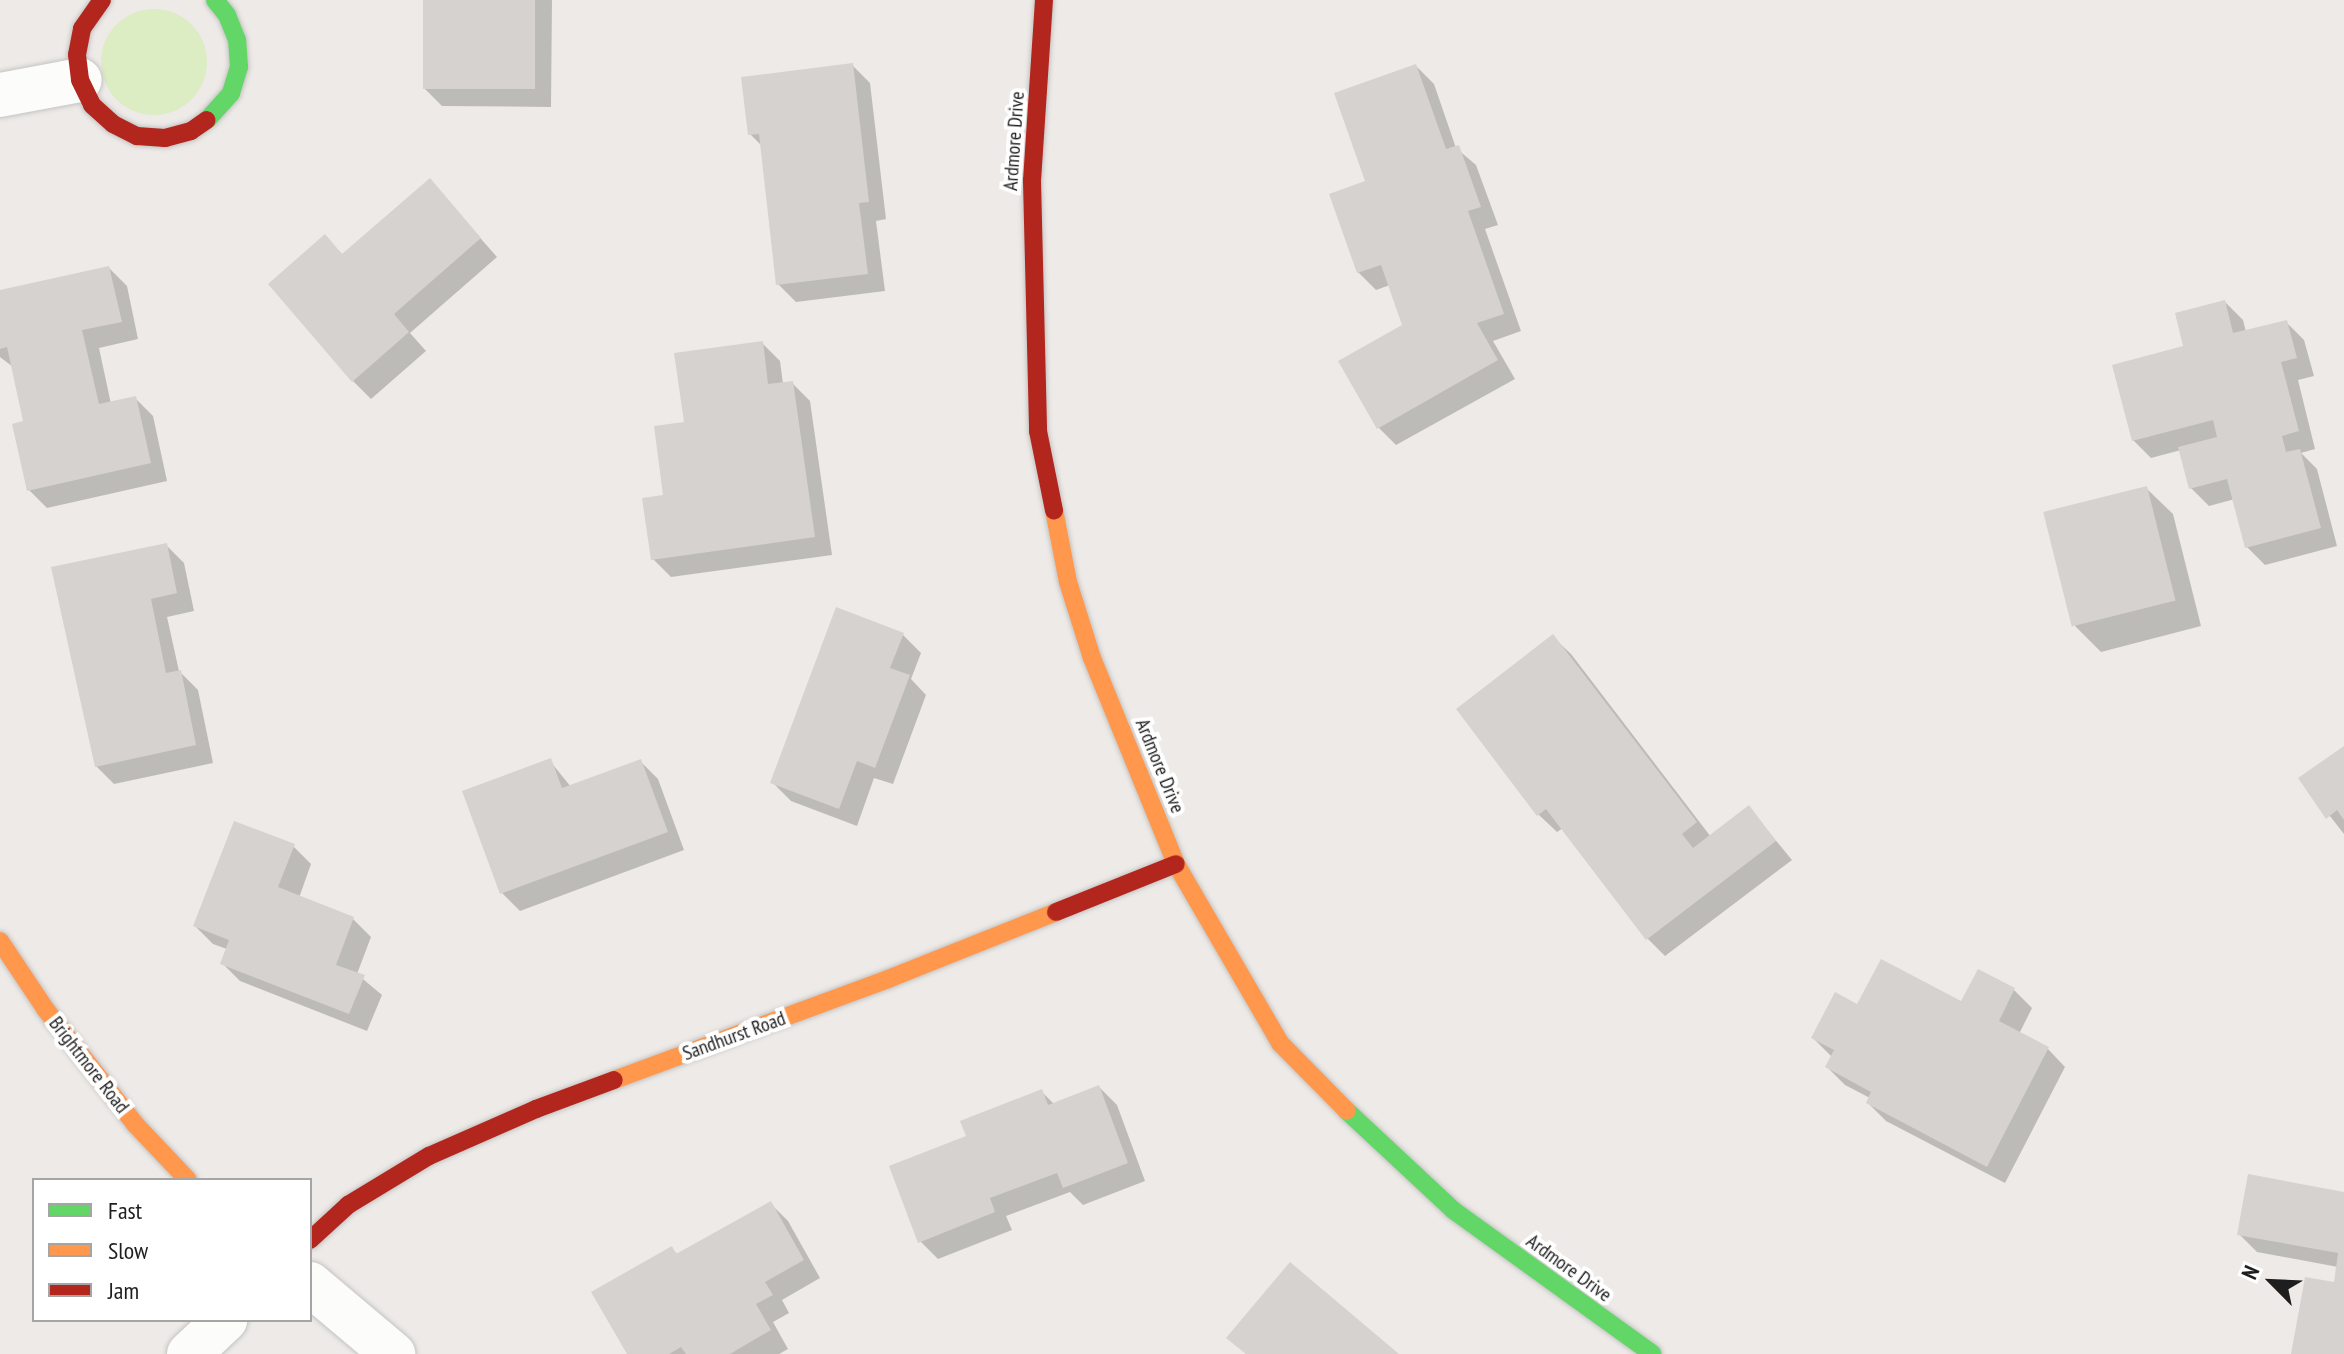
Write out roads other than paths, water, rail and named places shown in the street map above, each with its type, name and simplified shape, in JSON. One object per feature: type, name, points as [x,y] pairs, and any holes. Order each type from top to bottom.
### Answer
[{"type":"street","points":[[102,0],[82,29],[77,55],[80,80],[92,105],[113,124],[137,136],[165,138],[191,131],[214,115],[231,93],[239,67],[237,40],[227,15],[215,0]]},
{"type":"street","name":"Ardmore Drive","points":[[1044,0],[1032,181],[1038,431],[1068,582],[1092,658],[1176,864],[1280,1043],[1362,1127],[1453,1210],[1653,1354]]},
{"type":"street","points":[[0,95],[80,80]]},
{"type":"street","name":"Sandhurst Road","points":[[312,1238],[348,1205],[429,1156],[536,1109],[888,979],[1176,864]]},
{"type":"street","name":"Brightmore Road","points":[[0,941],[46,1010],[126,1113],[186,1178]]},
{"type":"street","points":[[312,1286],[393,1354]]},
{"type":"street","points":[[189,1354],[223,1322]]}]
